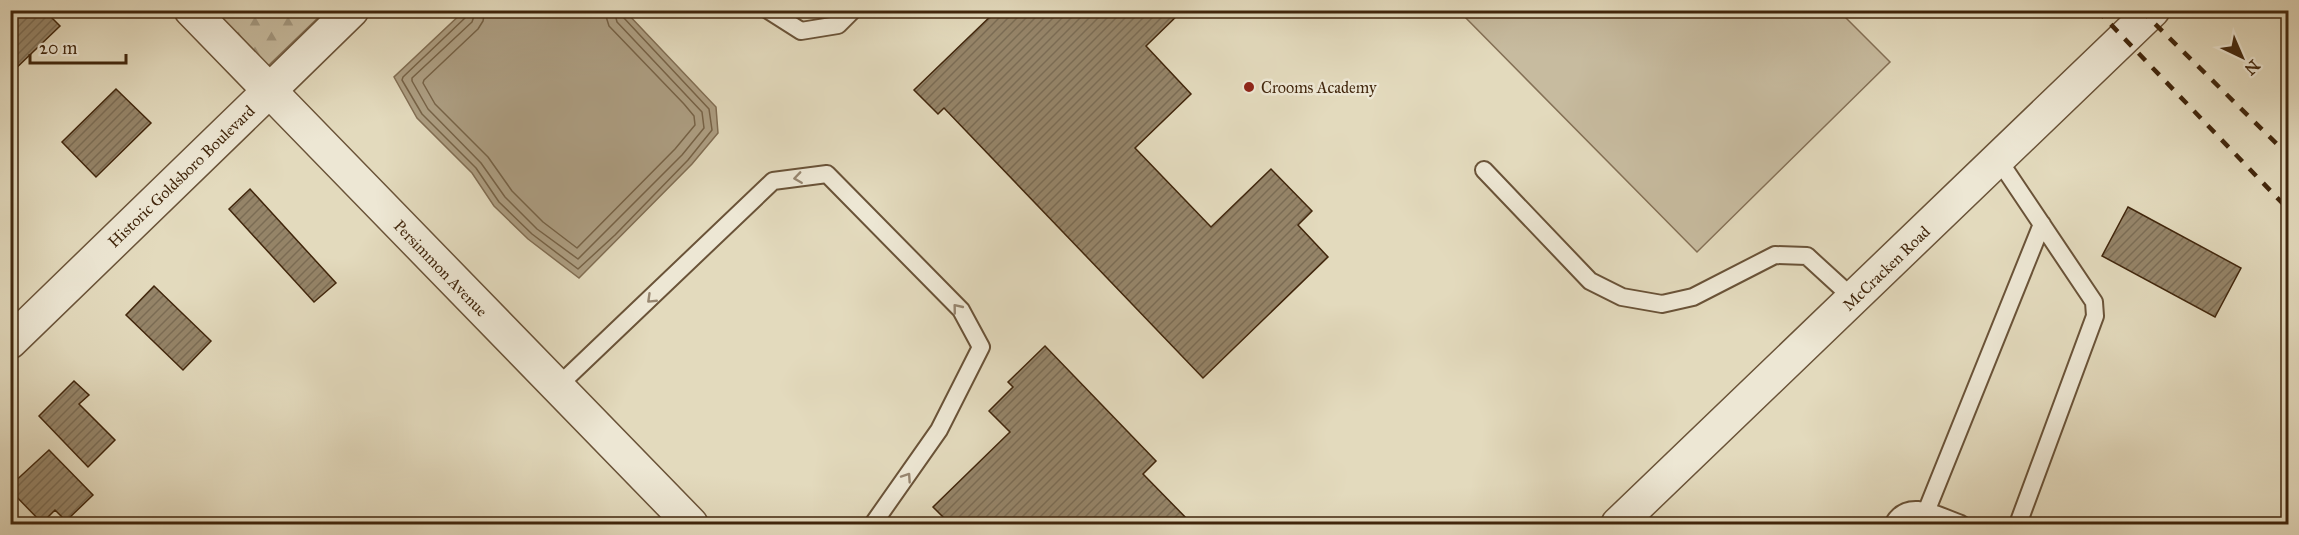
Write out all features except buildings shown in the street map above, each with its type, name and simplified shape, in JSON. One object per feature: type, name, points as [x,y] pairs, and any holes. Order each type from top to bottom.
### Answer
[{"type":"street","name":"Persimmon Avenue","points":[[191,10],[691,525]]},
{"type":"street","name":"Historic Goldsboro Boulevard","points":[[10,342],[352,10]]},
{"type":"street","name":"McCracken Road","points":[[1618,525],[2153,10]]},
{"type":"lane","points":[[768,10],[770,14],[801,31],[838,25],[853,10]]},
{"type":"lane","points":[[1998,159],[2094,302],[2095,316],[2018,525]]},
{"type":"lane","points":[[1484,170],[1590,281],[1622,297],[1662,304],[1694,297],[1775,255],[1807,256],[1854,298]]},
{"type":"lane","points":[[556,387],[773,181],[827,174],[961,310],[981,346],[939,430],[873,525]]},
{"type":"lane","points":[[1926,512],[2042,224]]},
{"type":"lane","points":[[1893,525],[1898,517],[1908,509],[1926,512],[1961,525]]},
{"type":"green space","points":[[213,11],[325,11],[267,67]]},
{"type":"green space","points":[[1459,11],[1839,11],[1890,62],[1697,252]]},
{"type":"water","points":[[465,10],[625,11],[716,107],[718,133],[692,164],[579,278],[528,239],[494,206],[472,173],[417,118],[394,77]]},
{"type":"railway","points":[[2097,10],[2288,209]]},
{"type":"railway","points":[[2141,10],[2288,155]]},
{"type":"place","name":"Crooms Academy","points":[[1249,87]]}]
